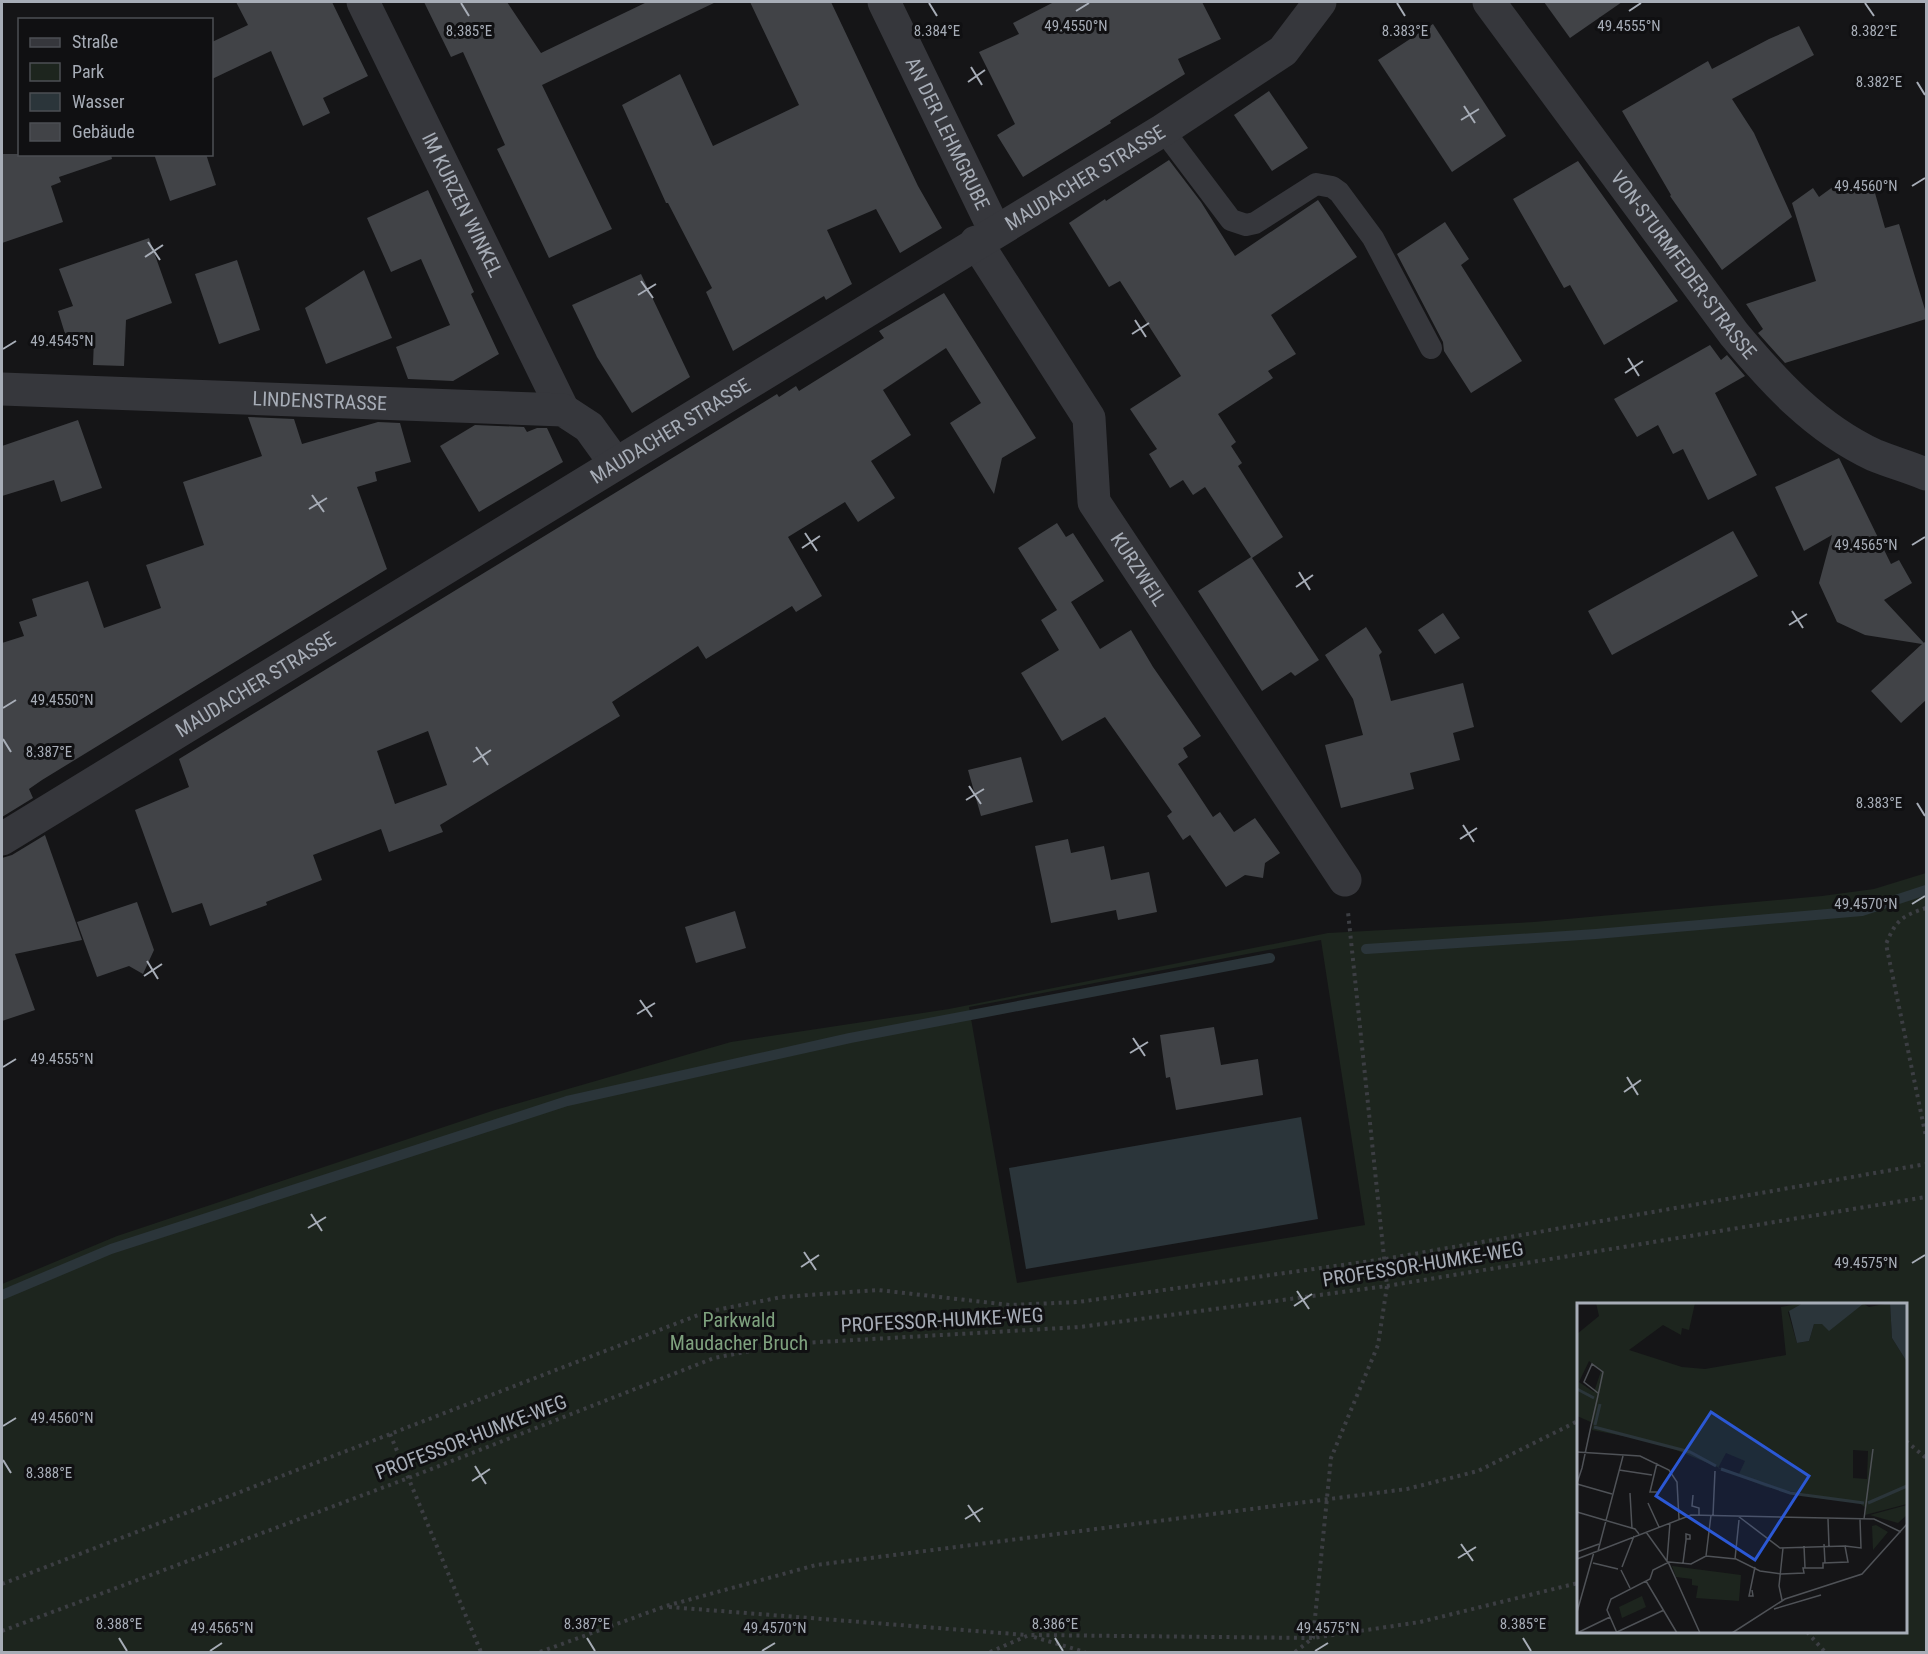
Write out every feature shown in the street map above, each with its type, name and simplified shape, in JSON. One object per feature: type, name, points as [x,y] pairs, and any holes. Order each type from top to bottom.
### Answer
[{"type":"street","name":"IM KURZEN WINKEL","points":[[363,2],[563,410]]},
{"type":"street","name":"AN DER LEHMGRUBE","points":[[884,2],[986,237]]},
{"type":"street","name":"MAUDACHER STRASSE","points":[[2,839],[1162,130],[1283,51],[1320,2]]},
{"type":"street","name":"VON-STURMFEDER-STRASSE","points":[[1489,2],[1734,334],[1767,373],[1802,407],[1839,435],[1874,455],[1926,474]]},
{"type":"street","name":"KURZWEIL","points":[[986,237],[1089,418],[1094,502],[1345,880]]},
{"type":"street","name":"LINDENSTRASSE","points":[[2,388],[563,410]]},
{"type":"street","points":[[563,410],[589,427],[615,463]]},
{"type":"lane","points":[[1162,130],[1231,220],[1246,225],[1255,223],[1316,184],[1332,187],[1339,192],[1373,238],[1431,348]]},
{"type":"path","points":[[1295,1653],[1313,1638],[1331,1458],[1378,1344],[1387,1286],[1345,880]]},
{"type":"path","points":[[1926,908],[1906,915],[1893,926],[1886,944],[1926,1137]]},
{"type":"path","points":[[2,1584],[706,1312],[782,1298],[878,1290],[1011,1305],[1078,1302],[1385,1259],[1926,1164]]},
{"type":"path","name":"PROFESSOR-HUMKE-WEG","points":[[2,1631],[408,1478],[714,1358],[786,1344],[1080,1327],[1387,1286],[1926,1197]]},
{"type":"path","points":[[540,1653],[666,1606],[816,1565],[1407,1489],[1478,1471],[1577,1422]]},
{"type":"path","points":[[390,1434],[481,1653]]},
{"type":"path","points":[[1907,1443],[1926,1458]]},
{"type":"path","points":[[666,1606],[1029,1635],[1313,1638],[1420,1622],[1577,1583]]},
{"type":"path","points":[[1808,1633],[1825,1653]]},
{"type":"path","points":[[990,1653],[1029,1635],[1085,1653]]},
{"type":"green space","name":"Parkwald Maudacher Bruch","points":[[1926,873],[1926,1652],[2,1652],[2,1284],[117,1236],[495,1110],[731,1042],[949,1009],[1328,933],[1534,922],[1822,896],[1874,889]],"holes":[[[1321,940],[1365,1225],[1017,1283],[969,1007]]]},
{"type":"water","points":[[1301,1117],[1318,1219],[1026,1269],[1009,1168]]},
{"type":"building","points":[[236,2],[332,2],[368,76],[323,98],[330,113],[303,126],[271,51],[213,79],[213,42],[248,25]]},
{"type":"building","points":[[424,2],[507,2],[541,53],[647,2],[716,2],[542,85],[612,229],[549,258],[497,149],[505,145],[463,52],[451,57]]},
{"type":"building","points":[[750,2],[831,2],[918,186],[942,228],[900,253],[876,209],[827,230],[852,284],[826,300],[824,296],[733,351],[706,292],[712,288],[666,203],[622,105],[680,74],[713,146],[799,105]]},
{"type":"building","points":[[1054,2],[1202,2],[1221,39],[1178,59],[1185,74],[1023,177],[997,135],[1015,124],[979,52],[1019,34],[1013,23]]},
{"type":"building","points":[[1544,2],[1622,2],[1570,38]]},
{"type":"building","points":[[1433,24],[1506,136],[1452,172],[1378,60]]},
{"type":"building","points":[[1799,26],[1814,55],[1732,99],[1754,133],[1792,217],[1722,270],[1670,196],[1622,111],[1708,61],[1712,69]]},
{"type":"building","points":[[1269,91],[1308,148],[1272,171],[1234,115]]},
{"type":"building","points":[[2,154],[111,156],[112,159],[59,177],[61,182],[51,186],[63,222],[2,243]]},
{"type":"building","points":[[155,156],[207,156],[216,185],[170,201]]},
{"type":"building","points":[[1169,160],[1201,202],[1235,256],[1318,200],[1357,257],[1271,315],[1296,354],[1268,371],[1273,378],[1218,414],[1236,442],[1231,446],[1242,463],[1238,466],[1283,537],[1252,558],[1319,660],[1295,676],[1291,672],[1262,691],[1198,591],[1251,557],[1205,487],[1193,495],[1183,480],[1170,488],[1149,454],[1157,449],[1130,409],[1181,376],[1120,281],[1109,287],[1069,223]]},
{"type":"building","points":[[1578,161],[1678,301],[1604,345],[1570,285],[1564,288],[1513,199]]},
{"type":"building","points":[[1845,178],[1849,193],[1873,186],[1885,228],[1899,224],[1926,319],[1785,363],[1758,333],[1763,329],[1746,304],[1816,281],[1792,203],[1813,188],[1819,197]]},
{"type":"building","points":[[428,190],[474,292],[471,294],[499,354],[453,381],[408,379],[396,347],[450,325],[421,259],[391,272],[367,218]]},
{"type":"building","points":[[1445,222],[1469,259],[1461,265],[1522,361],[1471,393],[1444,351],[1443,342],[1397,254]]},
{"type":"building","points":[[149,238],[172,303],[126,320],[124,366],[93,365],[94,339],[66,337],[58,311],[73,306],[59,269]]},
{"type":"building","points":[[237,260],[260,330],[219,344],[195,274]]},
{"type":"building","points":[[364,270],[392,338],[326,364],[305,308]]},
{"type":"building","points":[[641,274],[690,377],[632,413],[597,357],[572,305]]},
{"type":"building","points":[[944,293],[1036,438],[1002,458],[994,494],[950,423],[981,403],[946,348],[883,390],[911,435],[871,461],[895,498],[858,522],[845,502],[788,537],[822,596],[796,612],[792,606],[706,659],[698,646],[612,702],[620,716],[440,825],[443,832],[389,852],[381,829],[313,855],[322,880],[266,902],[267,905],[210,926],[202,903],[172,913],[135,810],[189,787],[179,759],[777,394],[779,397],[796,386],[799,391],[884,338],[879,331]],"holes":[[[428,731],[447,785],[395,804],[377,751]]]},
{"type":"building","points":[[1710,345],[1721,360],[1727,355],[1745,376],[1715,393],[1757,475],[1708,500],[1683,449],[1673,454],[1658,425],[1637,437],[1614,399]]},
{"type":"building","points":[[248,417],[294,419],[302,444],[378,422],[400,423],[411,462],[375,472],[377,481],[357,487],[387,569],[42,780],[29,789],[33,798],[2,817],[2,643],[24,636],[19,622],[37,616],[32,599],[88,581],[104,628],[161,608],[146,565],[204,545],[183,482],[262,456]]},
{"type":"building","points":[[78,420],[102,488],[61,502],[54,480],[2,496],[2,446]]},
{"type":"building","points":[[475,425],[524,427],[527,432],[537,428],[547,428],[563,462],[479,512],[440,446]]},
{"type":"building","points":[[1839,458],[1891,564],[1899,560],[1912,583],[1884,600],[1924,643],[1926,640],[1926,700],[1901,723],[1871,691],[1922,644],[1865,635],[1837,622],[1819,583],[1832,535],[1804,551],[1775,487]]},
{"type":"building","points":[[1057,523],[1066,537],[1073,533],[1104,581],[1071,602],[1100,649],[1131,630],[1153,667],[1201,736],[1183,748],[1188,757],[1178,764],[1213,817],[1220,812],[1234,832],[1255,818],[1280,853],[1265,863],[1263,878],[1245,875],[1226,887],[1190,835],[1183,840],[1167,816],[1172,812],[1105,717],[1062,741],[1021,673],[1059,650],[1041,620],[1057,610],[1018,548]]},
{"type":"building","points":[[1733,531],[1758,576],[1612,655],[1588,611]]},
{"type":"building","points":[[1443,613],[1460,638],[1435,654],[1418,630]]},
{"type":"building","points":[[1366,627],[1382,652],[1379,655],[1391,701],[1463,683],[1474,727],[1453,733],[1460,760],[1410,773],[1414,789],[1341,808],[1325,745],[1363,735],[1353,699],[1325,655]]},
{"type":"building","points":[[1021,757],[1033,802],[981,816],[968,770]]},
{"type":"building","points":[[45,835],[82,940],[15,954],[35,1010],[2,1021],[2,858],[12,855]]},
{"type":"building","points":[[1068,839],[1071,853],[1104,846],[1111,880],[1149,872],[1157,912],[1118,920],[1116,910],[1051,923],[1035,846]]},
{"type":"building","points":[[137,902],[154,950],[143,974],[129,966],[97,977],[77,922]]},
{"type":"building","points":[[735,911],[746,948],[696,963],[685,927]]},
{"type":"building","points":[[1214,1027],[1221,1065],[1258,1059],[1263,1095],[1176,1110],[1170,1077],[1166,1078],[1160,1035]]},
{"type":"waterway","points":[[1366,949],[1596,934],[1862,911],[1926,890]]},
{"type":"waterway","points":[[2,1295],[111,1249],[567,1101],[850,1038],[1270,958]]}]
